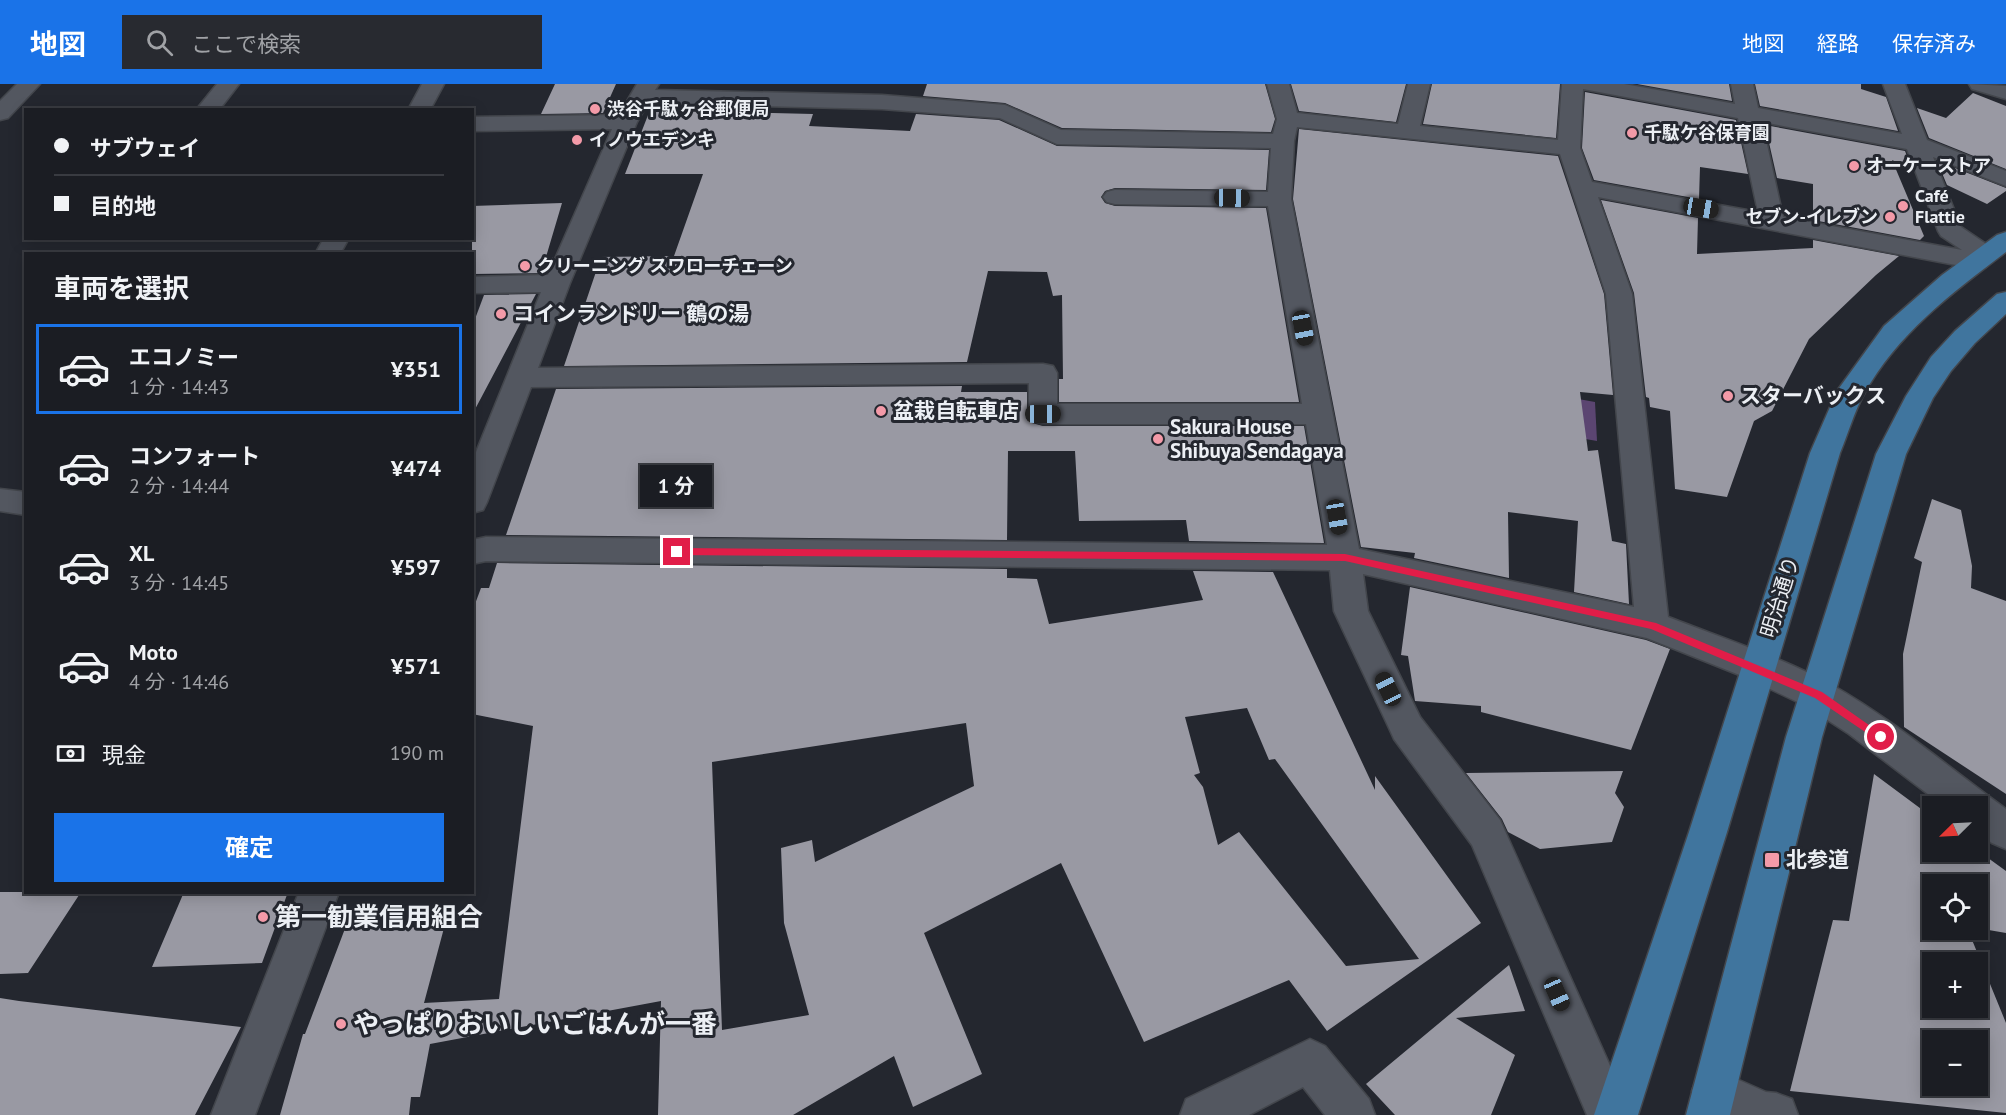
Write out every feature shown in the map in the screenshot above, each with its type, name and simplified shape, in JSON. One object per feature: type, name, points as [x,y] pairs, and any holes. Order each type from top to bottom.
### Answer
[{"type":"main road","name":"明治通り","points":[[1616,1115],[1825,453],[1851,391],[1894,332],[1951,281],[1990,252]]},
{"type":"main road","points":[[1711,1103],[1804,737],[1891,454],[1920,396],[1941,364],[1965,337],[2006,300]]},
{"type":"street","points":[[0,113],[29,84]]},
{"type":"street","points":[[209,108],[228,84]]},
{"type":"street","points":[[420,108],[434,84]]},
{"type":"street","points":[[1278,84],[1285,130],[1279,199],[1345,558],[1351,611],[1407,728],[1486,833],[1610,1115]]},
{"type":"street","points":[[1407,132],[1419,84]]},
{"type":"street","points":[[1573,84],[1569,148],[1619,294],[1652,626]]},
{"type":"street","points":[[1589,84],[1917,144],[1947,153],[2006,179]]},
{"type":"street","points":[[1742,84],[1772,221]]},
{"type":"street","points":[[1894,84],[1950,231],[1990,252]]},
{"type":"street","points":[[1980,84],[2006,93]]},
{"type":"street","points":[[474,497],[557,283],[626,122],[644,90],[882,102],[1005,112],[1057,137],[1285,130],[1407,132],[1569,148]]},
{"type":"street","points":[[0,121],[24,121]]},
{"type":"street","points":[[474,124],[626,122]]},
{"type":"street","points":[[1583,187],[1772,221],[1990,252]]},
{"type":"street","points":[[1115,197],[1279,199]]},
{"type":"street","points":[[474,285],[557,283]]},
{"type":"street","points":[[522,378],[1043,374],[1043,414],[1319,414]]},
{"type":"street","points":[[0,500],[24,504]]},
{"type":"street","points":[[474,552],[486,549],[1345,558],[1652,626],[1759,668],[1818,695],[1862,723],[1959,796]]},
{"type":"street","points":[[1988,818],[2006,831]]},
{"type":"street","points":[[233,1115],[318,894]]},
{"type":"street","points":[[1202,1115],[1310,1061],[1353,1115]]},
{"type":"street","points":[[1711,1103],[1776,1115]]},
{"type":"shaded area","points":[[1522,389],[1595,402],[1597,441],[1523,428]]},
{"type":"building","points":[[555,84],[616,84],[603,113],[541,114]]},
{"type":"building","points":[[927,84],[1265,84],[1275,119],[1271,132],[1062,128],[1005,103],[923,96]]},
{"type":"building","points":[[1291,84],[1406,84],[1396,122],[1299,111]]},
{"type":"building","points":[[1432,84],[1560,84],[1556,138],[1423,124]]},
{"type":"building","points":[[1637,84],[1729,84],[1732,101]]},
{"type":"building","points":[[1755,84],[1861,84],[1861,89],[1886,97],[1898,131],[1760,106]]},
{"type":"building","points":[[1585,92],[1736,120],[1748,174],[1700,167],[1699,199],[1594,180],[1582,148]]},
{"type":"building","points":[[1973,93],[2006,106],[2006,169],[1929,138],[1917,108],[1946,118]]},
{"type":"building","points":[[650,110],[813,114],[809,126],[910,131],[916,114],[999,120],[1057,146],[1269,150],[1266,190],[1115,188],[1105,191],[1101,197],[1105,203],[1115,206],[1266,208],[1299,402],[1059,402],[1059,379],[1063,379],[1062,295],[1053,296],[1047,272],[988,271],[967,362],[564,366],[601,257],[674,256],[703,174],[625,174]]},
{"type":"building","points":[[1765,125],[1905,151],[1912,169],[1892,160],[1924,236],[1920,240],[1813,220],[1813,184],[1777,178]]},
{"type":"building","points":[[1299,129],[1558,156],[1604,294],[1613,395],[1580,392],[1588,451],[1598,450],[1612,541],[1626,544],[1629,604],[1574,592],[1578,521],[1508,512],[1509,578],[1414,558],[1415,553],[1361,547],[1293,199]]},
{"type":"building","points":[[1937,161],[2006,188],[2006,191],[1987,204],[1947,185]]},
{"type":"building","points":[[1601,200],[1698,218],[1697,254],[1813,248],[1813,240],[1899,256],[1809,339],[1772,411],[1754,421],[1727,497],[1675,489],[1670,411],[1650,407],[1649,398],[1646,397],[1634,293]]},
{"type":"building","points":[[562,203],[546,257],[553,257],[547,273],[474,274],[472,240],[474,240],[474,206]]},
{"type":"building","points":[[536,294],[474,411],[474,322],[484,295]]},
{"type":"building","points":[[962,386],[961,392],[1027,392],[1027,415],[1032,423],[1043,426],[1304,426],[1324,543],[1189,541],[1186,520],[1079,521],[1075,451],[1008,451],[1007,540],[506,535],[556,389]]},
{"type":"building","points":[[1932,499],[1961,510],[1972,566],[1971,588],[2006,601],[2006,794],[1904,727],[1903,654],[1922,562],[1914,558]]},
{"type":"building","points":[[497,563],[1007,569],[1007,578],[1037,579],[1049,624],[1203,600],[1193,571],[1273,572],[1375,790],[1375,776],[1481,923],[1327,1031],[1289,980],[1144,1042],[1061,863],[924,933],[982,1074],[913,1107],[894,1056],[793,1115],[658,1115],[661,1001],[430,1044],[420,1097],[411,1097],[409,1115],[280,1115],[303,1034],[305,1034],[346,926],[444,928],[424,1003],[499,999],[533,726],[474,714],[474,607],[481,588],[489,588]],"holes":[[[1247,708],[1269,760],[1275,759],[1419,959],[1346,966],[1239,832],[1218,845],[1203,787],[1194,775],[1200,773],[1185,717]],[[966,723],[974,786],[815,862],[812,840],[781,848],[784,923],[809,1015],[722,1030],[712,762]]]},
{"type":"building","points":[[1410,587],[1646,640],[1670,649],[1631,750],[1481,712],[1481,706],[1415,701],[1408,656],[1401,655]]},
{"type":"building","points":[[1623,771],[1615,793],[1624,807],[1612,842],[1540,849],[1508,832],[1502,819],[1466,773]]},
{"type":"building","points":[[1874,774],[1922,810],[1922,862],[1988,862],[1988,858],[2006,871],[2006,933],[1988,930],[1988,874],[1922,874],[1922,940],[1972,940],[1977,952],[1922,952],[1922,1018],[1988,1018],[1988,979],[2006,1023],[2006,1113],[1790,1091],[1833,920],[1849,921]]},
{"type":"building","points":[[0,892],[80,894],[28,973],[0,974]]},
{"type":"building","points":[[183,894],[287,894],[262,963],[152,967]]},
{"type":"building","points":[[1509,965],[1525,1011],[1456,1018],[1515,1055],[1491,1115],[1395,1115],[1366,1084]]},
{"type":"building","points":[[0,998],[241,1027],[195,1115],[0,1115]]},
{"type":"place","name":"渋谷千駄ヶ谷郵便局","points":[[595,109]]},
{"type":"place","name":"千駄ケ谷保育園","points":[[1632,133]]},
{"type":"place","name":"イノウエデンキ","points":[[577,140]]},
{"type":"place","name":"オーケーストア","points":[[1854,166]]},
{"type":"place","name":"Café Flattie","points":[[1903,206]]},
{"type":"place","name":"セブン-イレブン","points":[[1890,217]]},
{"type":"place","name":"クリーニング スワローチェーン","points":[[525,266]]},
{"type":"place","name":"コインランドリー 鶴の湯","points":[[501,314]]},
{"type":"place","name":"スターバックス","points":[[1728,396]]},
{"type":"place","name":"盆栽自転車店","points":[[881,411]]},
{"type":"place","name":"Sakura House Shibuya Sendagaya","points":[[1158,439]]},
{"type":"place","name":"北参道","points":[[1772,860]]},
{"type":"place","name":"第一勧業信用組合","points":[[263,917]]},
{"type":"place","name":"やっぱりおいしいごはんが一番","points":[[341,1024]]},
{"type":"route","points":[[677,552],[1345,558],[1652,626],[1759,668],[1818,695],[1881,737]]}]
